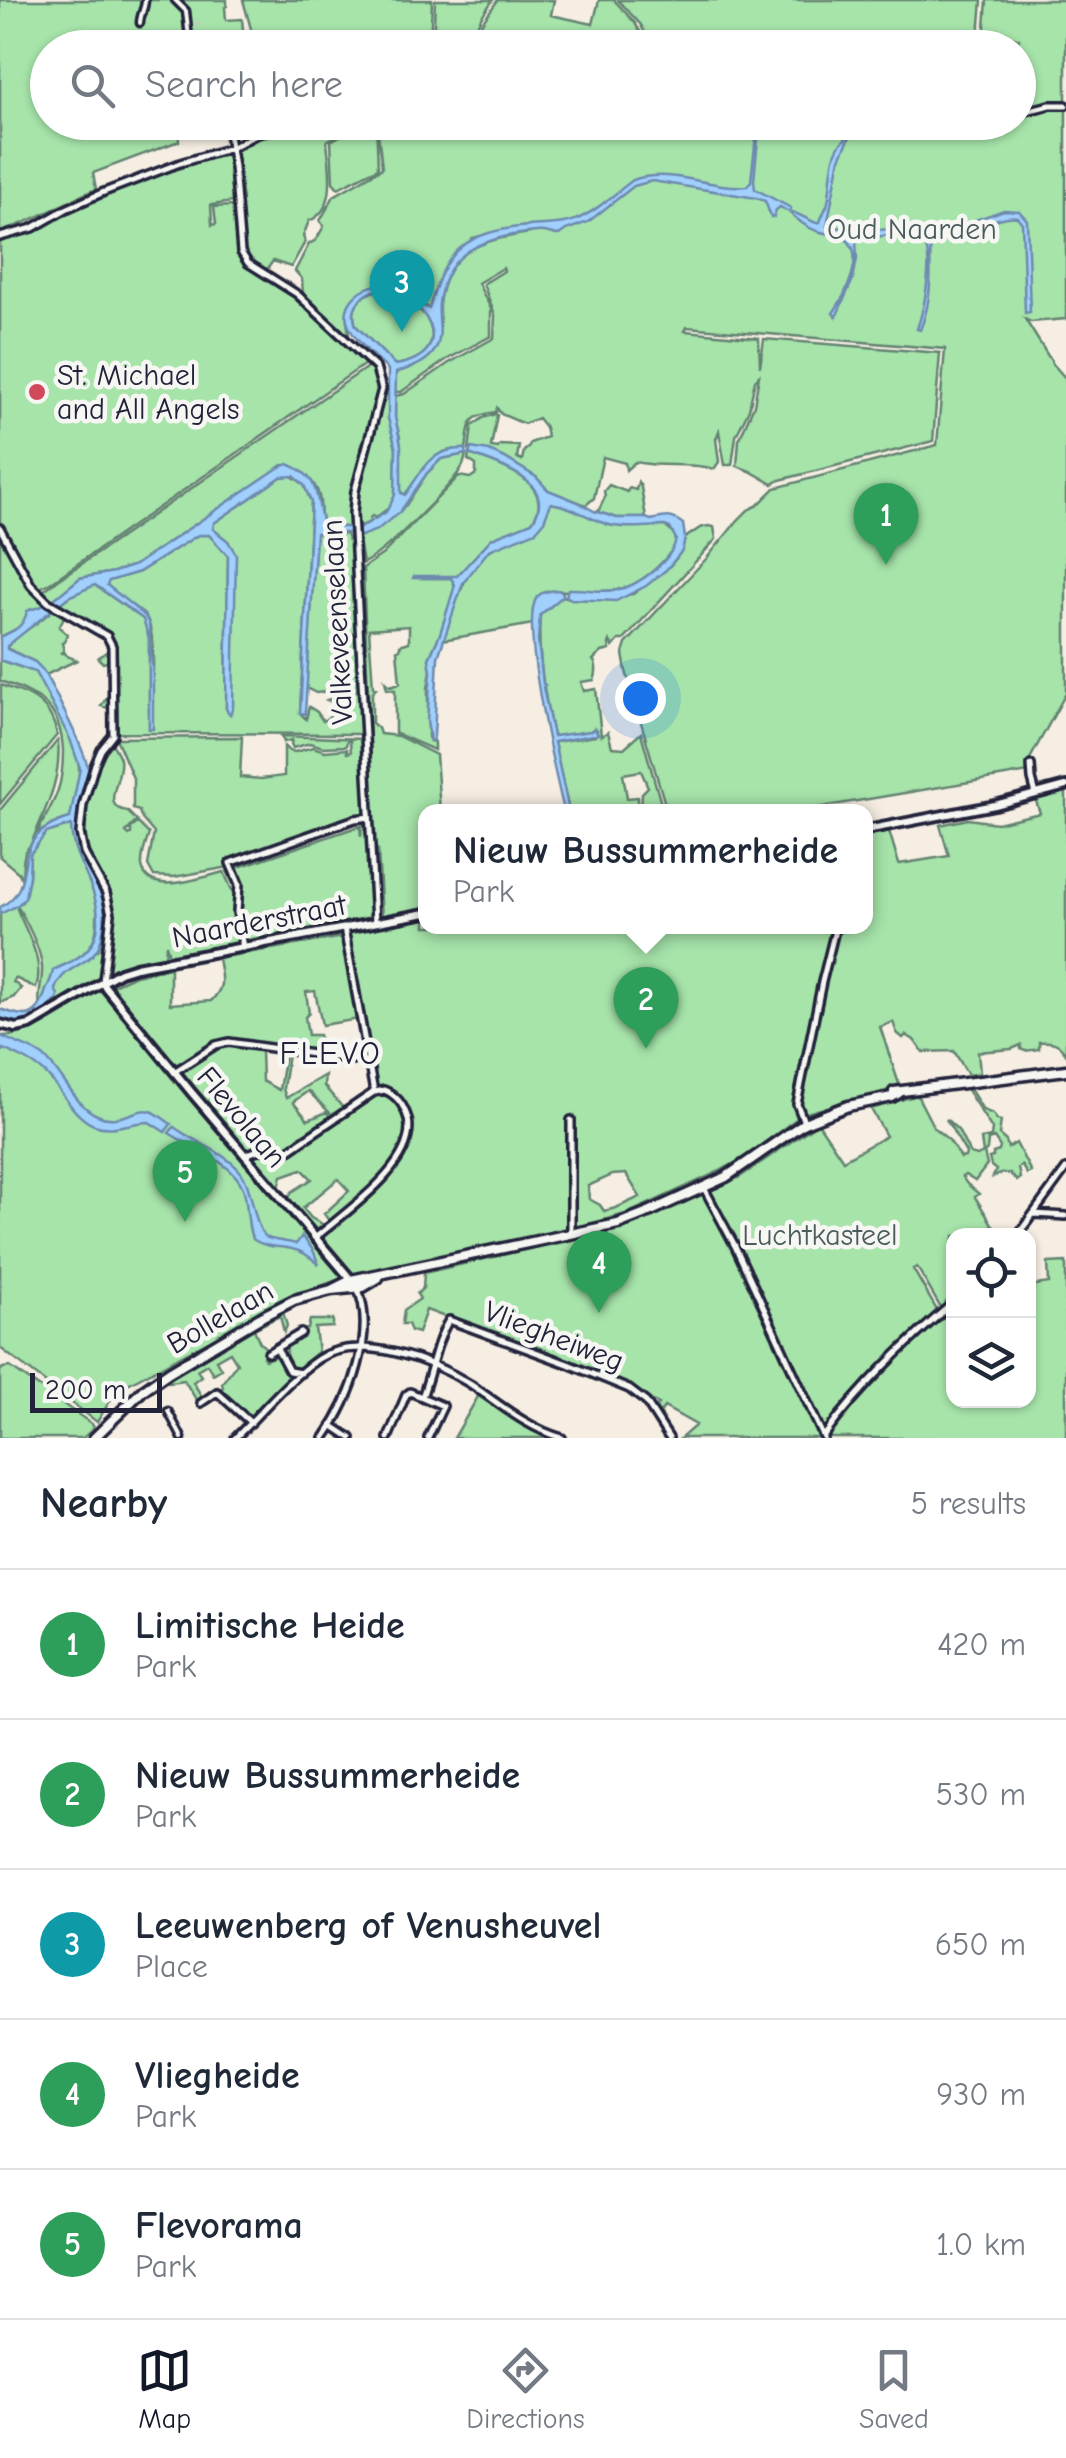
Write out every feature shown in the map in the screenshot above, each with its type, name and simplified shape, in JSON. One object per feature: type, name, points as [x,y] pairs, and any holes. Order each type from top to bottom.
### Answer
[{"type":"main road","name":"Bollelaan","points":[[95,1438],[143,1390],[294,1300],[354,1284],[367,1285],[382,1275],[618,1224],[704,1188],[825,1113],[899,1092],[1066,1070]]},
{"type":"street","points":[[140,23],[144,0]]},
{"type":"street","points":[[179,2],[186,11],[188,30]]},
{"type":"street","points":[[187,24],[196,24]]},
{"type":"street","points":[[1036,108],[1066,105]]},
{"type":"street","points":[[230,140],[231,148]]},
{"type":"street","points":[[0,237],[33,228],[104,192],[246,140]]},
{"type":"street","name":"Valkeveenselaan","points":[[231,148],[240,252],[248,263],[297,294],[370,361],[382,388],[355,491],[353,523],[375,922]]},
{"type":"street","points":[[0,528],[31,585],[48,602],[106,636],[112,646],[113,735],[100,750],[95,764],[80,834],[84,853],[106,894],[111,914],[103,981]]},
{"type":"street","points":[[1031,764],[1036,794]]},
{"type":"street","points":[[873,829],[995,805],[1066,786]]},
{"type":"street","points":[[242,948],[237,912],[239,884],[230,863],[369,816]]},
{"type":"street","name":"Naarderstraat","points":[[0,1024],[30,1026],[120,972],[418,914]]},
{"type":"street","points":[[344,928],[374,1092]]},
{"type":"street","points":[[804,1123],[797,1104],[834,934]]},
{"type":"street","name":"Flevolaan","points":[[103,981],[105,989],[354,1284]]},
{"type":"street","points":[[174,1072],[216,1044],[229,1042],[369,1062]]},
{"type":"street","points":[[245,1156],[262,1149],[289,1150],[374,1092],[384,1090],[397,1098],[406,1111],[408,1141],[386,1176],[315,1238]]},
{"type":"street","points":[[571,1120],[571,1234]]},
{"type":"street","points":[[1023,1228],[1066,1169]]},
{"type":"street","points":[[704,1188],[824,1438],[879,1370],[946,1309]]},
{"type":"street","points":[[1034,1214],[1066,1216]]},
{"type":"street","points":[[324,1438],[346,1399],[362,1347],[365,1308],[354,1284]]},
{"type":"street","name":"Vliegheiweg","points":[[432,1366],[446,1322],[454,1321],[629,1389],[646,1402],[668,1438]]},
{"type":"street","points":[[268,1353],[301,1333]]},
{"type":"street","points":[[235,1438],[300,1373],[328,1354],[362,1347],[432,1366],[468,1383],[528,1424],[562,1438]]},
{"type":"street","points":[[277,1349],[289,1371],[300,1373]]},
{"type":"street","points":[[422,1397],[432,1366]]},
{"type":"street","points":[[201,1403],[218,1392],[250,1423]]},
{"type":"street","points":[[388,1438],[410,1392],[443,1406],[428,1438]]},
{"type":"street","points":[[168,1411],[182,1438]]},
{"type":"street","points":[[333,1426],[351,1438]]},
{"type":"green space","points":[[0,0],[227,0],[226,20],[242,19],[243,30],[30,30],[30,140],[179,141],[93,173],[96,189],[0,232]]},
{"type":"green space","points":[[243,0],[432,0],[431,30],[251,30]]},
{"type":"green space","points":[[435,0],[493,0],[475,30],[434,30]]},
{"type":"green space","points":[[498,0],[554,0],[551,15],[593,24],[599,0],[614,0],[639,30],[479,30]]},
{"type":"green space","points":[[618,0],[982,0],[979,30],[643,30]]},
{"type":"green space","name":"Oud Naarden","points":[[987,0],[1066,0],[1066,319],[1025,319],[1066,379],[1066,693],[1031,757],[1029,772],[839,804],[665,804],[626,671],[626,644],[738,520],[775,488],[937,445],[945,349],[687,327],[685,331],[759,338],[760,367],[764,339],[940,353],[933,441],[773,484],[737,466],[739,440],[754,405],[759,376],[736,436],[732,465],[725,465],[719,431],[719,462],[714,469],[635,462],[626,470],[625,463],[603,457],[594,498],[586,505],[548,490],[536,477],[505,458],[469,450],[472,426],[495,414],[491,447],[519,446],[517,458],[522,460],[530,443],[547,437],[538,418],[524,424],[501,414],[497,408],[496,412],[474,419],[468,433],[466,449],[453,449],[435,457],[404,495],[395,396],[494,338],[495,315],[483,284],[503,268],[478,283],[491,309],[491,336],[446,360],[401,392],[395,392],[396,371],[414,367],[438,335],[443,285],[458,259],[482,244],[530,233],[527,226],[473,238],[445,268],[430,309],[393,286],[375,286],[359,294],[349,310],[349,336],[335,323],[332,330],[368,362],[50,583],[38,589],[0,524],[0,236],[229,148],[233,202],[211,205],[212,225],[216,224],[214,207],[233,206],[236,244],[243,261],[310,309],[302,279],[295,271],[324,226],[320,221],[334,196],[382,168],[379,140],[1036,140],[1036,30],[985,30]]},
{"type":"green space","points":[[250,140],[329,140],[328,197],[325,207],[309,221],[303,236],[305,242],[291,267],[273,261],[265,272],[247,258],[233,146]]},
{"type":"green space","points":[[377,140],[378,168],[338,188],[333,182],[331,141]]},
{"type":"green space","points":[[374,291],[409,301],[430,324],[432,337],[427,349],[416,359],[395,365],[356,326],[356,305]]},
{"type":"green space","points":[[369,366],[380,387],[353,496],[352,527],[333,527],[322,521],[314,484],[283,465],[135,565],[80,578],[52,601],[41,592]]},
{"type":"green space","points":[[385,395],[390,395],[388,418],[396,448],[395,495],[390,507],[357,528],[354,527],[358,493]]},
{"type":"green space","points":[[466,454],[461,469],[430,505],[363,563],[358,534],[361,536],[406,505],[441,459]]},
{"type":"green space","points":[[469,454],[521,477],[537,496],[538,508],[532,522],[492,538],[457,576],[414,578],[451,578],[455,586],[429,659],[428,737],[434,742],[434,750],[395,733],[395,690],[387,689],[385,681],[390,686],[400,683],[397,650],[409,642],[409,626],[369,629],[376,688],[372,693],[372,723],[380,734],[398,736],[436,755],[440,804],[418,804],[418,911],[382,918],[378,850],[374,846],[363,568],[383,554],[459,476],[470,478],[476,474],[476,465],[468,460]]},
{"type":"green space","points":[[290,475],[304,484],[311,502],[300,713],[306,719],[309,707],[323,721],[338,711],[337,704],[327,700],[335,697],[333,691],[316,693],[306,688],[316,533],[346,534],[348,540],[352,539],[363,734],[118,733],[116,710],[101,706],[116,684],[110,677],[116,671],[117,659],[103,663],[98,658],[114,641],[58,605],[93,584],[143,619],[149,639],[149,729],[153,670],[149,625],[145,616],[107,585],[108,581],[139,572],[198,535],[209,535],[228,556],[226,708],[230,713],[228,541],[213,529],[214,523],[281,477]]},
{"type":"green space","points":[[638,482],[646,518],[617,518],[598,512],[609,485],[627,492],[629,488],[636,490]]},
{"type":"green space","points":[[551,503],[575,508],[609,525],[665,526],[675,535],[676,544],[658,567],[624,588],[546,591],[533,610],[533,624],[443,640],[464,583],[477,563],[495,547],[537,527]]},
{"type":"green space","points":[[714,527],[716,539],[624,640],[613,647],[610,641],[610,650],[593,660],[594,680],[581,682],[584,691],[596,689],[601,736],[608,732],[612,747],[624,748],[641,733],[661,804],[641,804],[642,793],[648,787],[641,771],[623,774],[627,798],[638,797],[638,804],[567,804],[554,742],[595,736],[597,730],[553,737],[541,661],[540,615],[563,596],[589,599],[633,594],[672,564],[685,538],[700,528]]},
{"type":"green space","points":[[0,534],[28,586],[48,604],[31,609],[20,627],[0,637]]},
{"type":"green space","points":[[54,608],[65,615],[59,627],[67,634],[62,643],[64,651],[60,653],[77,660],[46,675],[35,662],[6,648]]},
{"type":"green space","points":[[0,660],[35,672],[62,720],[78,760],[78,782],[70,818],[37,833],[59,785],[63,761],[61,736],[58,723],[45,704],[0,681]]},
{"type":"green space","points":[[1,685],[22,692],[45,707],[57,735],[0,804]]},
{"type":"green space","points":[[281,736],[363,739],[369,819],[229,867],[174,877],[154,876],[148,865],[154,833],[139,811],[133,809],[133,778],[116,738],[242,737],[240,777],[261,779],[284,776],[284,746],[295,752],[313,747],[351,752],[350,741],[346,746],[310,743],[293,748],[292,740],[284,742]]},
{"type":"green space","points":[[58,740],[55,781],[25,852],[22,880],[0,857],[0,810]]},
{"type":"green space","points":[[112,743],[120,759],[114,804],[137,821],[126,832],[129,835],[138,823],[149,834],[142,862],[146,876],[154,881],[177,883],[224,872],[236,900],[239,945],[170,959],[166,944],[165,960],[106,975],[108,897],[90,854],[85,827],[93,782]]},
{"type":"green space","points":[[1066,792],[1066,1054],[1058,1045],[1048,1042],[1039,1042],[1039,1049],[1025,1051],[1021,1045],[978,1052],[980,1073],[968,1075],[954,1051],[923,1052],[914,1040],[897,1033],[893,1022],[880,1027],[900,1087],[803,1114],[745,1157],[629,1213],[350,1275],[318,1238],[383,1182],[407,1146],[410,1128],[398,1097],[385,1087],[376,1087],[349,933],[418,920],[418,934],[873,934],[873,833],[889,831],[899,864],[949,856],[940,825],[968,819],[997,823],[1040,813],[1035,798]],"holes":[[[626,1174],[640,1197],[604,1211],[589,1199],[588,1186],[612,1175]]]},
{"type":"green space","points":[[367,823],[369,917],[337,927],[243,942],[239,898],[227,871],[360,826],[361,837],[362,826]]},
{"type":"green space","points":[[72,825],[74,845],[97,901],[94,940],[78,958],[54,970],[40,1008],[41,960],[18,907],[37,958],[38,978],[36,988],[15,978],[13,982],[21,988],[14,997],[0,1003],[0,914],[22,902],[30,854],[46,833]]},
{"type":"green space","points":[[103,930],[97,982],[45,1013],[59,978],[98,950]]},
{"type":"green space","points":[[343,937],[359,1019],[322,1025],[315,991],[306,992],[308,1035],[319,1035],[323,1054],[228,1039],[214,1043],[175,1068],[107,988],[135,975],[170,968],[170,1004],[211,1001],[221,986],[218,958]]},
{"type":"green space","points":[[100,989],[344,1276],[293,1296],[124,1386],[97,1422],[0,1348],[0,1043],[8,1040],[4,1036],[41,1025]]},
{"type":"green space","points":[[227,1044],[269,1050],[261,1051],[262,1081],[279,1090],[288,1053],[283,1089],[286,1098],[325,1075],[324,1086],[344,1109],[333,1116],[308,1091],[293,1102],[308,1120],[327,1112],[330,1119],[286,1148],[259,1148],[246,1153],[178,1072]]},
{"type":"green space","name":"Luchtkasteel","points":[[967,1090],[983,1110],[1001,1121],[999,1135],[1008,1148],[1016,1143],[1031,1172],[1027,1174],[1021,1165],[1017,1181],[1010,1174],[993,1177],[996,1170],[989,1158],[1000,1147],[994,1138],[988,1140],[984,1153],[987,1165],[975,1181],[962,1177],[979,1194],[975,1197],[995,1228],[946,1228],[943,1312],[917,1267],[913,1269],[938,1312],[902,1346],[946,1310],[946,1408],[1036,1408],[1036,1285],[1049,1283],[1048,1263],[1066,1262],[1066,1438],[826,1438],[836,1423],[824,1431],[710,1191],[740,1177],[818,1123],[843,1160],[886,1136],[871,1109],[917,1095],[934,1128],[949,1140],[961,1158],[966,1153],[946,1119],[958,1130],[970,1154],[977,1156],[983,1153],[981,1139],[991,1137],[992,1129]]},
{"type":"green space","points":[[382,1093],[396,1100],[404,1114],[407,1129],[403,1145],[383,1175],[330,1222],[324,1214],[349,1191],[338,1179],[303,1208],[326,1226],[315,1234],[287,1201],[292,1192],[312,1179],[302,1169],[282,1176],[278,1191],[249,1156],[259,1151],[290,1151]]},
{"type":"green space","points":[[705,1193],[819,1438],[681,1438],[696,1425],[664,1407],[660,1413],[663,1423],[654,1410],[659,1404],[573,1365],[426,1310],[418,1333],[402,1324],[404,1310],[420,1299],[417,1294],[423,1288],[424,1273],[633,1225]]},
{"type":"green space","points":[[283,1312],[287,1326],[284,1332],[280,1316],[254,1329],[267,1349],[265,1360],[278,1355],[286,1373],[293,1375],[246,1420],[216,1393],[237,1363],[230,1352],[216,1360],[221,1369],[213,1374],[207,1364],[197,1370],[201,1376],[193,1382],[202,1397],[197,1401],[184,1380],[165,1381],[269,1318]]},
{"type":"green space","points":[[310,1320],[333,1320],[333,1327],[315,1328],[318,1352],[298,1369],[291,1368],[286,1355],[288,1336],[308,1329]]},
{"type":"green space","points":[[10,1367],[94,1428],[83,1438],[0,1438],[0,1371]]},
{"type":"green space","points":[[480,1393],[556,1438],[454,1438]]},
{"type":"water","points":[[758,140],[755,189],[791,208],[789,212],[780,207],[771,217],[765,201],[756,198],[652,181],[634,186],[588,222],[559,235],[513,235],[463,255],[442,287],[435,350],[422,362],[396,373],[401,493],[405,495],[436,456],[454,449],[466,449],[466,454],[441,459],[400,512],[377,530],[361,536],[354,532],[354,527],[360,528],[386,512],[395,495],[396,448],[388,418],[388,370],[358,340],[347,320],[355,296],[370,287],[394,286],[429,309],[443,272],[461,247],[489,233],[583,217],[633,180],[661,176],[747,186]],"holes":[[[374,291],[409,301],[430,324],[432,337],[427,349],[416,359],[395,365],[356,326],[354,314],[359,301]]]},
{"type":"water","points":[[849,140],[840,158],[827,226],[856,230],[915,229],[935,234],[1004,210],[1019,211],[1027,220],[1030,312],[1025,313],[1022,223],[1017,217],[1010,217],[930,242],[929,298],[920,330],[917,329],[928,267],[925,244],[906,235],[856,240],[857,259],[853,279],[836,317],[833,313],[854,266],[852,247],[844,238],[813,230],[791,214],[820,222],[827,206],[834,157],[843,141]]},
{"type":"water","points":[[471,448],[505,458],[536,477],[548,490],[594,511],[617,518],[675,519],[683,524],[685,538],[682,551],[666,570],[646,586],[616,601],[566,596],[568,589],[617,590],[644,578],[673,547],[676,539],[670,528],[613,526],[551,503],[536,531],[489,550],[463,583],[438,657],[434,736],[430,741],[429,659],[455,585],[451,578],[413,578],[457,576],[492,538],[532,522],[538,508],[538,496],[522,477],[469,454]]},
{"type":"water","points":[[288,464],[311,480],[322,521],[333,527],[352,527],[352,533],[316,533],[305,714],[300,713],[311,502],[304,485],[294,476],[281,477],[214,523],[213,529],[236,554],[230,714],[226,708],[228,556],[209,535],[198,535],[139,572],[107,585],[145,616],[149,624],[153,729],[149,729],[149,639],[143,619],[95,585],[68,597],[7,646],[43,670],[84,755],[89,776],[79,818],[79,844],[105,910],[97,949],[60,980],[55,989],[57,1000],[29,1021],[0,1020],[0,1009],[24,1015],[38,1008],[53,970],[90,947],[98,922],[94,895],[76,851],[71,825],[46,833],[30,854],[25,898],[0,914],[0,907],[20,887],[29,849],[36,837],[70,818],[80,768],[70,739],[35,672],[0,660],[0,637],[21,625],[27,611],[48,604],[80,578],[135,565]]},
{"type":"water","points":[[544,592],[563,593],[540,615],[538,640],[553,736],[594,728],[598,734],[554,742],[567,804],[562,804],[547,735],[532,636],[537,597]]},
{"type":"water","points":[[0,1035],[43,1056],[81,1104],[97,1115],[113,1118],[145,1110],[171,1124],[165,1132],[149,1122],[101,1127],[86,1121],[40,1069],[3,1049],[0,1054]]},
{"type":"water","points":[[174,1127],[240,1171],[266,1237],[296,1244],[302,1236],[319,1265],[300,1251],[254,1240],[238,1179],[221,1163],[169,1133]]},
{"type":"tunnel","points":[[196,24],[200,23]]},
{"type":"place","name":"Leeuwenberg of Venusheuvel","points":[[402,332]]},
{"type":"place","name":"St. Michael and All Angels","points":[[37,392]]},
{"type":"place","name":"Limitische Heide","points":[[886,565]]},
{"type":"place","name":"Nieuw Bussummerheide","points":[[646,1049]]},
{"type":"place","name":"Flevorama","points":[[185,1222]]},
{"type":"place","name":"Vliegheide","points":[[599,1313]]},
{"type":"district","name":"FLEVO","points":[[331,1053]]}]
